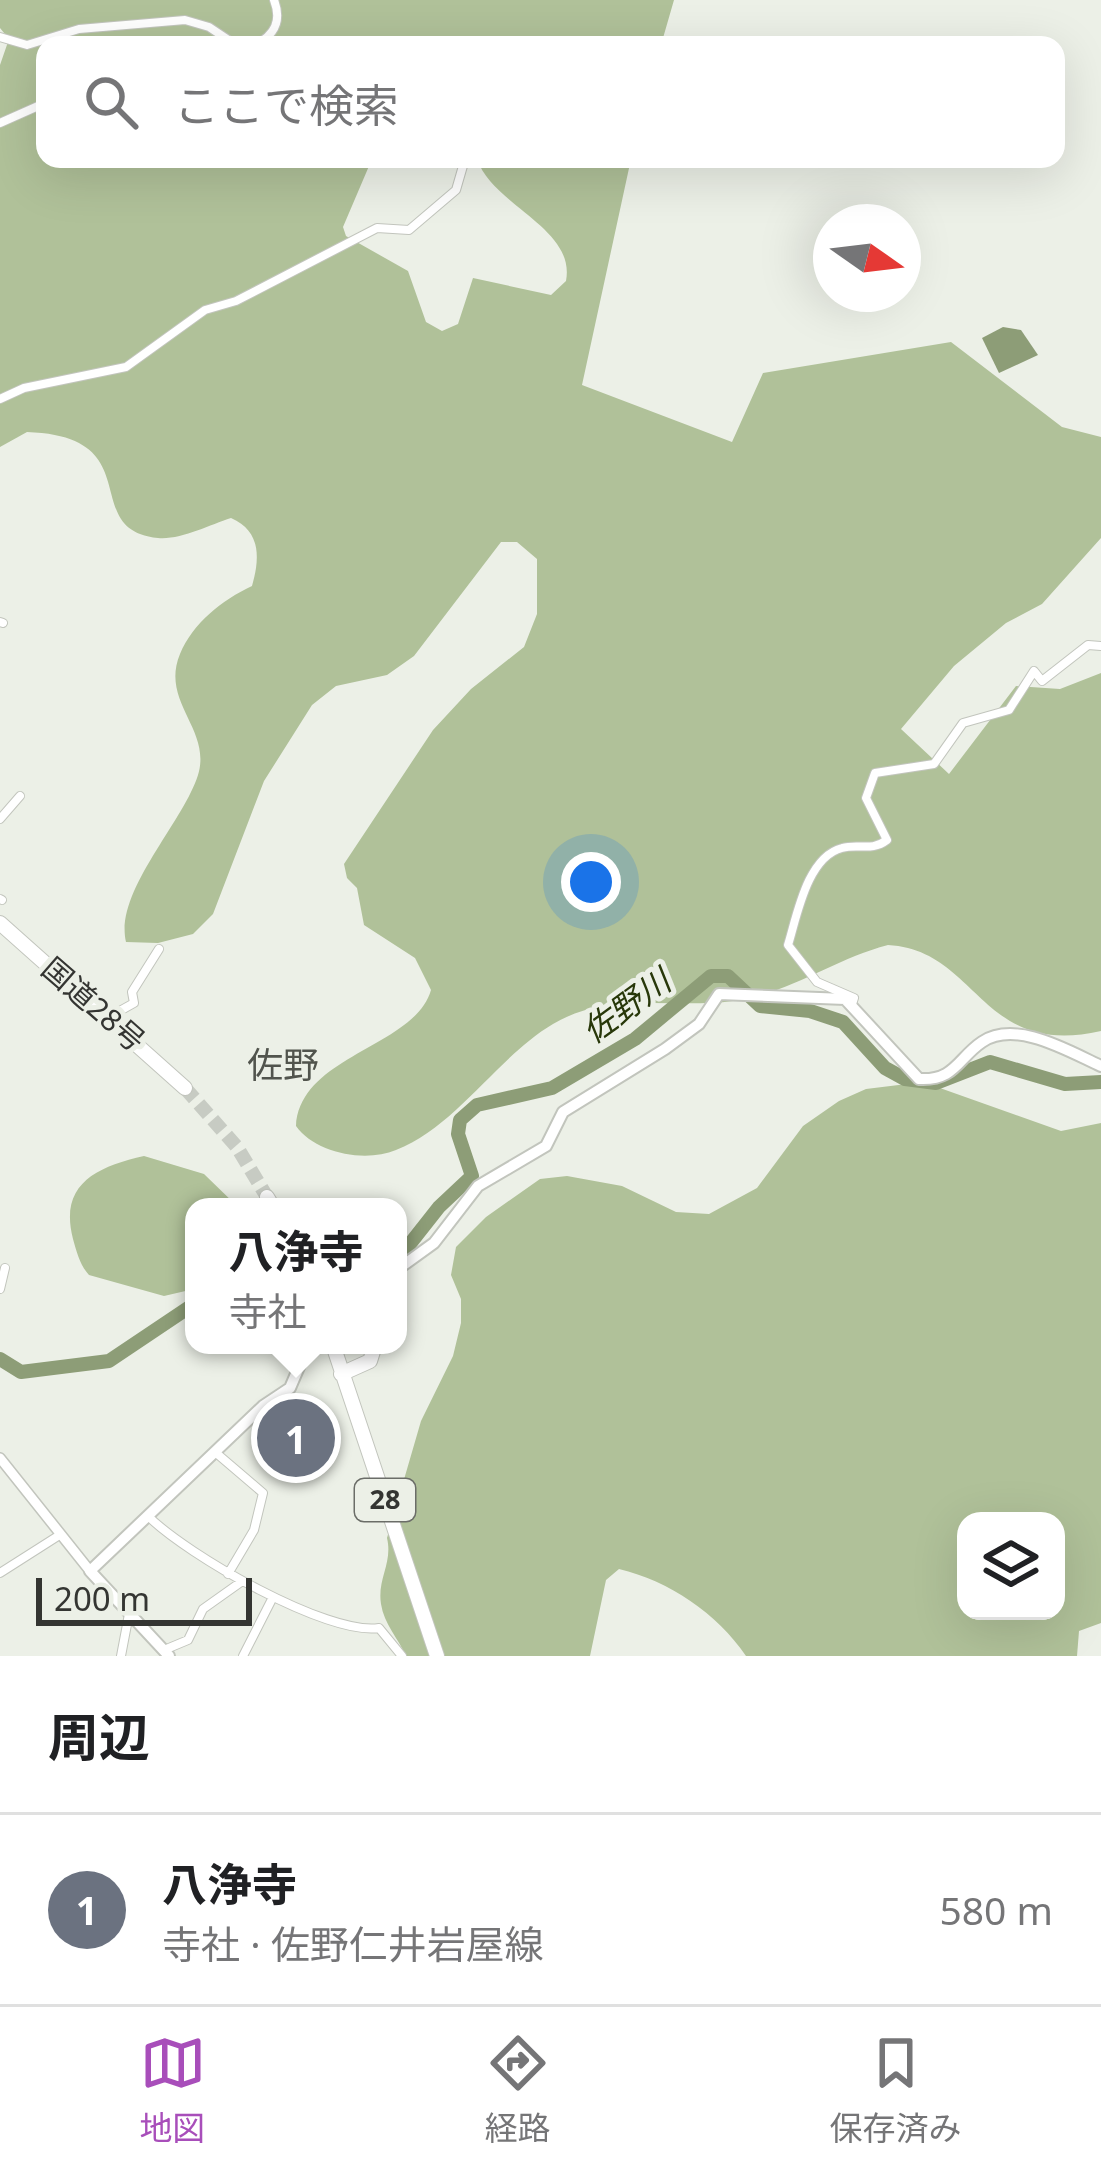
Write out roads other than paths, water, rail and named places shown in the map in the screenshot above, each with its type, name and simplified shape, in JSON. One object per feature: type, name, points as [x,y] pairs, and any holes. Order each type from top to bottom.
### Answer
[{"type":"highway","name":"国道28号","points":[[0,924],[185,1088]]},
{"type":"highway","name":"28","points":[[335,1354],[436,1656]]},
{"type":"highway","points":[[341,1374],[370,1361],[372,1354]]},
{"type":"main road","points":[[407,1262],[434,1243],[478,1186],[546,1147],[562,1112],[682,1037],[699,1024],[714,997],[838,998],[852,1004],[874,1035],[920,1079],[952,1072],[979,1043],[1005,1034],[1034,1038],[1101,1066]]},
{"type":"main road","points":[[166,1653],[90,1571],[263,1406],[290,1388],[308,1354]]},
{"type":"street","points":[[267,36],[279,18],[274,0]]},
{"type":"street","points":[[56,36],[79,29],[185,20],[222,36]]},
{"type":"street","points":[[0,37],[27,45],[36,42]]},
{"type":"street","points":[[0,123],[36,107]]},
{"type":"street","points":[[0,399],[25,388],[126,367],[205,310],[236,301],[377,228],[409,230],[456,190],[462,168]]},
{"type":"street","points":[[852,1004],[854,998],[817,982],[788,945],[820,865],[839,849],[878,847],[887,840],[866,798],[875,773],[934,764],[963,723],[1010,710],[1034,671],[1042,681],[1088,645],[1101,646]]},
{"type":"street","points":[[0,819],[20,796]]},
{"type":"street","points":[[107,1018],[134,1004],[132,992],[159,949]]},
{"type":"street","points":[[0,1289],[5,1268]]},
{"type":"street","points":[[215,1452],[263,1493],[254,1530],[228,1574]]},
{"type":"street","points":[[0,1458],[90,1571]]},
{"type":"street","points":[[148,1516],[171,1540],[193,1547],[271,1600],[307,1608],[356,1632],[379,1628],[402,1656]]},
{"type":"street","points":[[0,1573],[58,1536]]},
{"type":"street","points":[[166,1653],[188,1640],[203,1609],[241,1582]]},
{"type":"street","points":[[243,1656],[271,1600]]},
{"type":"street","points":[[121,1656],[129,1614]]},
{"type":"waterway","name":"佐野川","points":[[407,1248],[472,1176],[458,1134],[460,1120],[477,1105],[552,1088],[635,1039],[711,976],[728,976],[760,1006],[810,1011],[843,1022],[885,1068],[905,1079],[936,1083],[990,1062],[1065,1084],[1101,1082]]},
{"type":"waterway","name":"佐野川","points":[[0,1359],[21,1372],[109,1361],[185,1310]]},
{"type":"tunnel","points":[[185,1088],[237,1147],[267,1197]]},
{"type":"place","name":"八浄寺","points":[[296,1438]]},
{"type":"district","name":"佐野","points":[[283,1065]]}]
